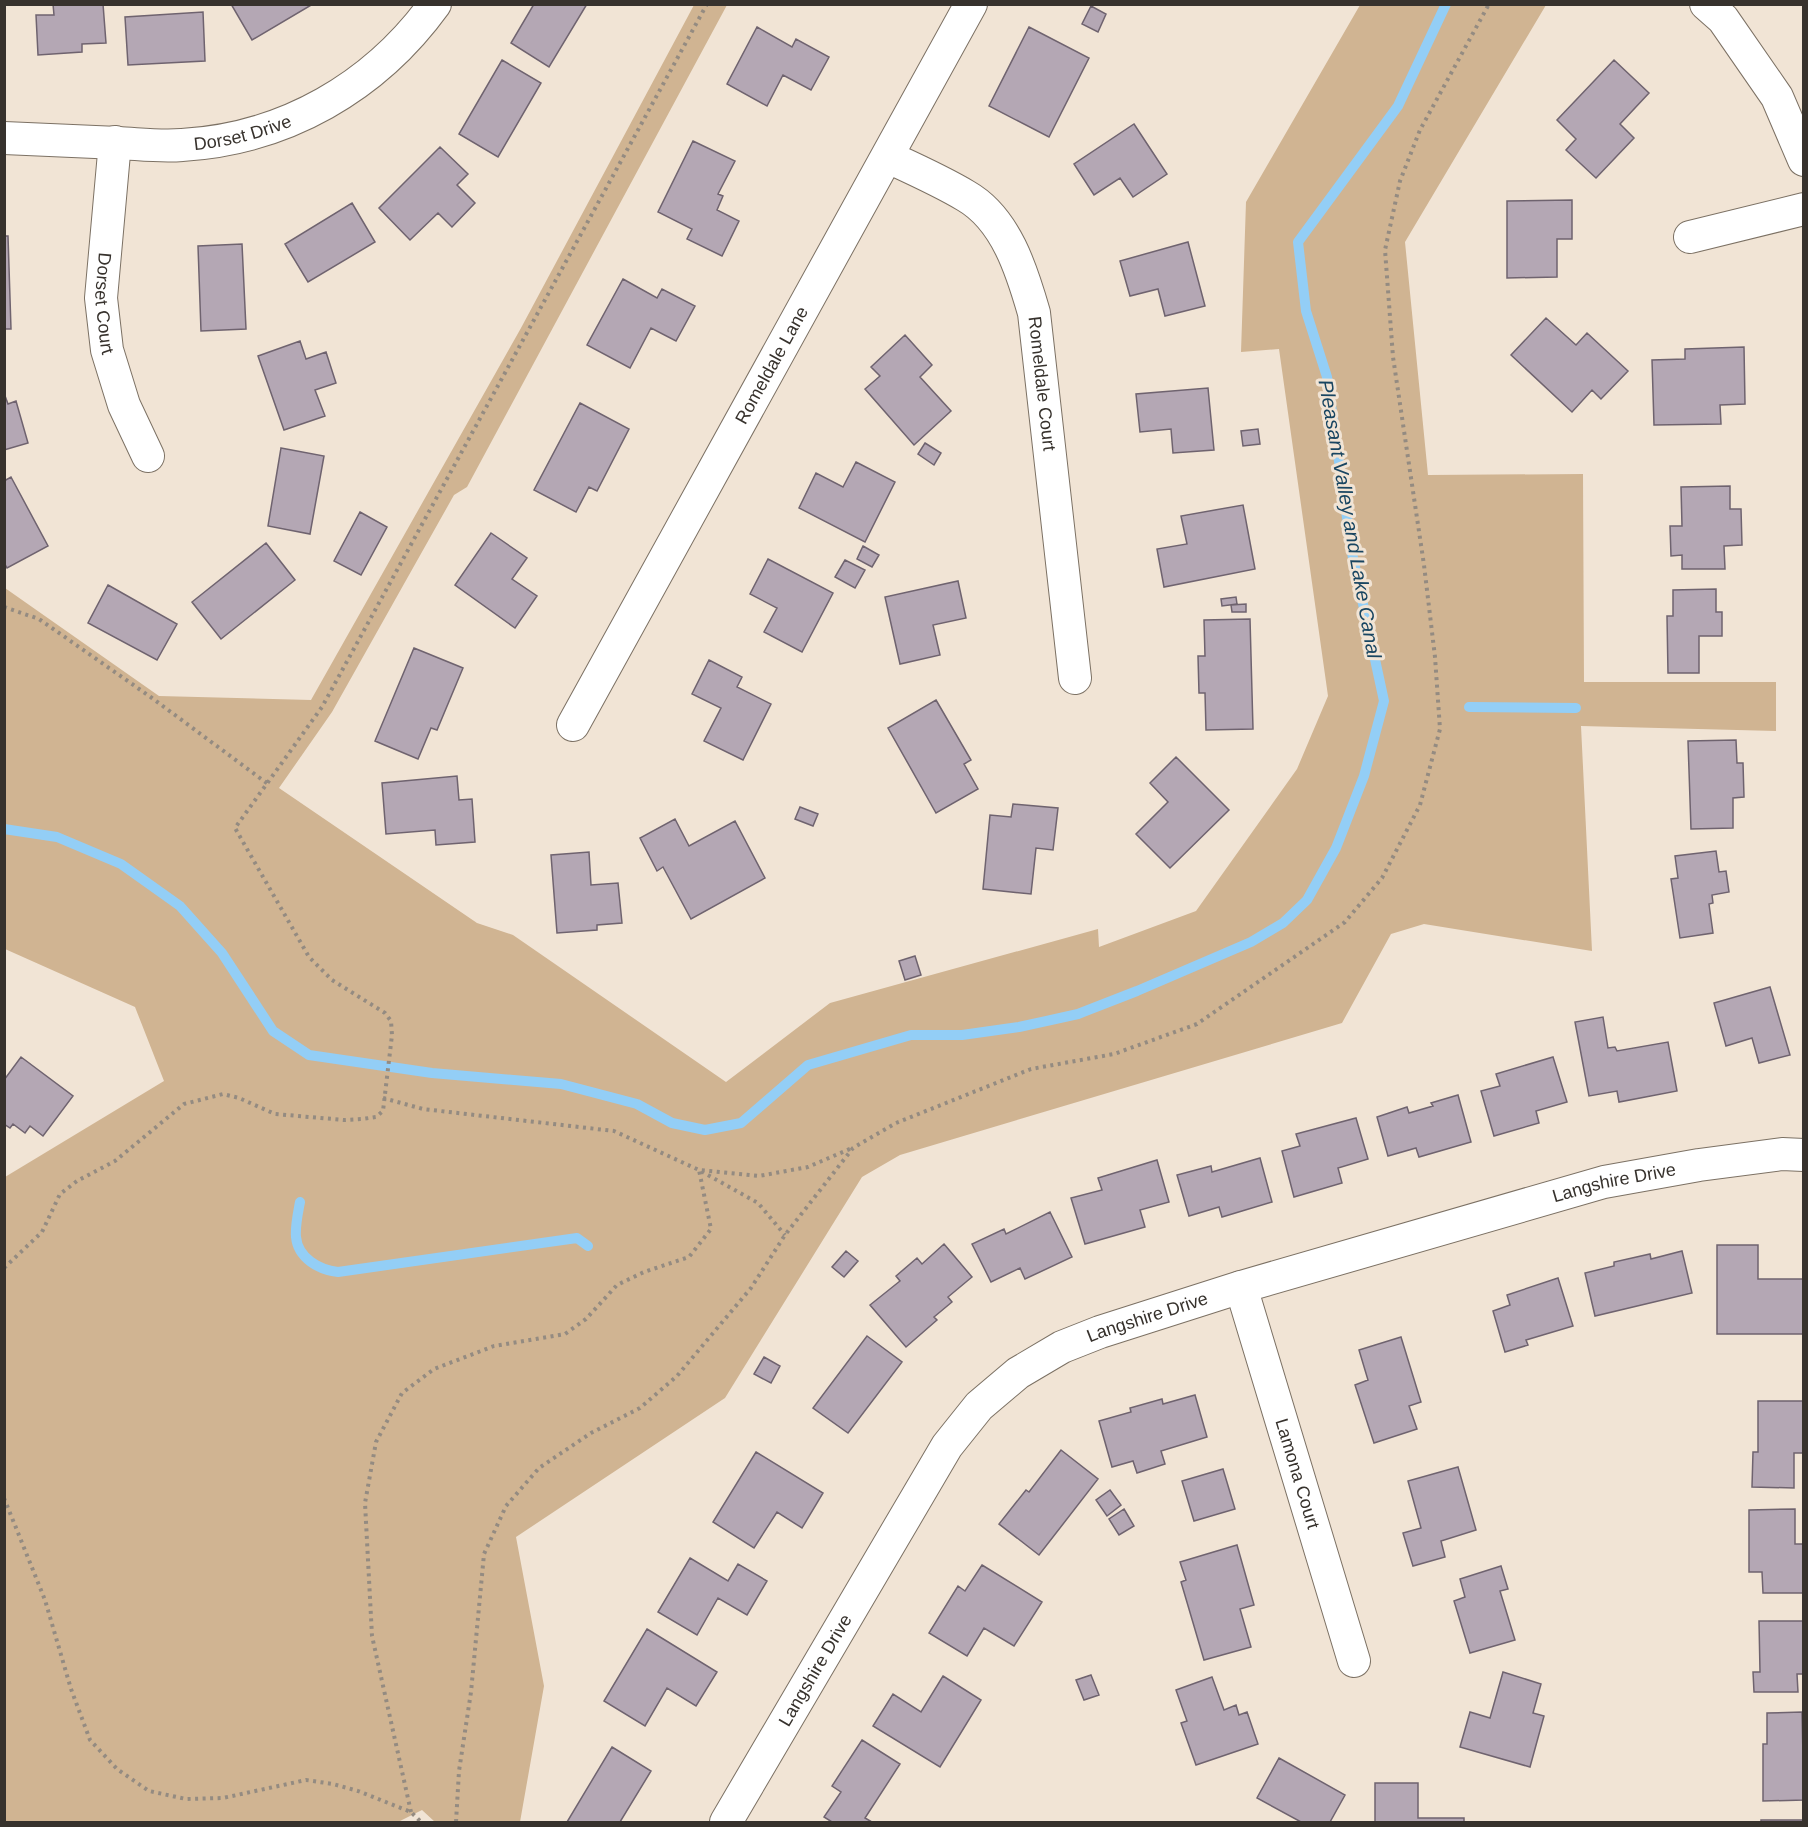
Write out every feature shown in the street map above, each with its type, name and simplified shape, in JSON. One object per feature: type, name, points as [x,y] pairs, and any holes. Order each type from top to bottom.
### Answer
[{"type":"street","name":"Dorset Drive","points":[[4,138],[180,146],[226,141],[270,130],[312,112],[361,82],[396,52],[419,27],[435,4]]},
{"type":"street","name":"Romeldale Lane","points":[[573,725],[971,4]]},
{"type":"street","points":[[1723,9],[1777,97],[1803,160]]},
{"type":"street","name":"Dorset Court","points":[[116,142],[102,298],[107,350],[124,405],[148,456]]},
{"type":"street","name":"Romeldale Court","points":[[888,157],[968,197],[996,222],[1025,282],[1034,313],[1075,678]]},
{"type":"street","points":[[1690,237],[1803,209]]},
{"type":"street","name":"Langshire Drive","points":[[726,1822],[947,1446],[979,1406],[1018,1373],[1062,1347],[1101,1332],[1241,1287],[1604,1182],[1699,1165],[1782,1155],[1803,1155]]},
{"type":"street","name":"Lamona Court","points":[[1241,1287],[1354,1661]]},
{"type":"path","points":[[4,1268],[42,1232],[60,1194],[77,1181],[115,1161],[184,1104],[223,1094],[239,1098],[275,1114],[344,1120],[376,1117],[383,1110],[392,1035],[391,1021],[385,1013],[332,980],[309,957],[236,828],[322,707],[707,4]]},
{"type":"path","points":[[699,1170],[759,1176],[808,1167],[853,1148],[896,1123],[1031,1069],[1114,1054],[1197,1024],[1345,922],[1382,878],[1420,805],[1440,729],[1435,657],[1424,565],[1393,357],[1385,250],[1401,181],[1420,130],[1489,4]]},
{"type":"path","points":[[4,608],[39,619],[152,698],[267,784]]},
{"type":"path","points":[[383,1098],[423,1109],[614,1131],[699,1170],[758,1203],[785,1235]]},
{"type":"path","points":[[456,1822],[459,1771],[471,1692],[484,1554],[506,1506],[539,1468],[591,1433],[640,1408],[677,1376],[751,1288],[785,1235],[853,1148]]},
{"type":"path","points":[[411,1812],[372,1636],[365,1503],[376,1442],[402,1394],[434,1369],[494,1346],[565,1334],[586,1319],[617,1285],[644,1272],[689,1257],[711,1229],[699,1170]]},
{"type":"path","points":[[4,1498],[45,1600],[71,1689],[90,1740],[117,1769],[149,1791],[186,1799],[223,1798],[306,1780],[333,1784],[358,1791],[411,1812],[421,1822]]},
{"type":"shaded area","points":[[694,5],[727,5],[467,487],[454,495],[332,712],[279,788],[477,923],[513,935],[726,1082],[830,1003],[1098,929],[1099,947],[1196,911],[1297,769],[1328,696],[1279,349],[1241,352],[1246,202],[1360,5],[1546,5],[1405,242],[1428,475],[1583,474],[1584,682],[1776,682],[1776,731],[1581,726],[1592,951],[1424,924],[1391,934],[1342,1023],[900,1155],[862,1177],[725,1398],[516,1537],[544,1686],[520,1822],[435,1822],[422,1810],[398,1822],[5,1822],[5,1177],[164,1081],[135,1007],[5,949],[5,588],[159,696],[311,700],[521,328]]},
{"type":"building","points":[[53,4],[103,4],[106,43],[82,44],[82,52],[38,55],[36,15],[54,15]]},
{"type":"building","points":[[231,4],[313,4],[252,40]]},
{"type":"building","points":[[534,4],[587,4],[549,67],[511,43]]},
{"type":"building","points":[[1091,6],[1106,14],[1098,32],[1082,24]]},
{"type":"building","points":[[203,12],[205,61],[128,65],[125,17]]},
{"type":"building","points":[[757,27],[792,47],[796,39],[829,57],[811,90],[783,75],[767,106],[727,84]]},
{"type":"building","points":[[1029,27],[1089,58],[1049,137],[989,106]]},
{"type":"building","points":[[502,60],[541,83],[498,157],[459,134]]},
{"type":"building","points":[[1614,60],[1649,93],[1620,124],[1634,138],[1596,178],[1566,150],[1576,139],[1557,120]]},
{"type":"building","points":[[1134,124],[1167,174],[1133,197],[1120,178],[1094,195],[1074,164]]},
{"type":"building","points":[[693,141],[735,161],[718,194],[723,196],[717,210],[739,221],[722,256],[687,239],[692,229],[658,212]]},
{"type":"building","points":[[440,147],[468,174],[457,185],[475,203],[452,227],[438,213],[410,240],[379,208]]},
{"type":"building","points":[[1572,200],[1572,239],[1557,239],[1557,277],[1507,278],[1507,201]]},
{"type":"building","points":[[352,203],[375,242],[308,282],[285,244]]},
{"type":"building","points":[[4,236],[8,236],[11,329],[4,329]]},
{"type":"building","points":[[1188,242],[1205,306],[1165,316],[1158,289],[1130,296],[1120,261]]},
{"type":"building","points":[[242,244],[246,329],[201,331],[198,246]]},
{"type":"building","points":[[623,279],[657,298],[662,289],[695,306],[676,341],[651,328],[630,368],[587,345]]},
{"type":"building","points":[[1546,318],[1576,345],[1587,333],[1628,371],[1601,399],[1592,390],[1572,412],[1511,355]]},
{"type":"building","points":[[905,335],[932,365],[920,377],[951,411],[914,445],[865,389],[880,376],[871,367]]},
{"type":"building","points":[[300,341],[306,359],[326,352],[336,383],[315,390],[325,416],[284,430],[258,356]]},
{"type":"building","points":[[1744,347],[1745,404],[1720,405],[1721,424],[1654,425],[1652,360],[1685,359],[1685,349]]},
{"type":"building","points":[[1208,388],[1214,450],[1173,453],[1171,429],[1140,432],[1136,394]]},
{"type":"building","points":[[4,393],[8,404],[16,401],[28,443],[4,450]]},
{"type":"building","points":[[580,403],[629,429],[597,491],[589,487],[576,512],[534,490]]},
{"type":"building","points":[[1258,429],[1260,444],[1243,446],[1241,431]]},
{"type":"building","points":[[925,443],[941,453],[934,465],[918,454]]},
{"type":"building","points":[[281,448],[324,456],[310,534],[268,526]]},
{"type":"building","points":[[856,462],[895,482],[865,542],[799,508],[816,473],[843,487]]},
{"type":"building","points":[[11,477],[48,546],[7,568],[4,563],[4,481]]},
{"type":"building","points":[[1730,486],[1730,509],[1741,509],[1742,545],[1724,546],[1725,569],[1682,569],[1682,555],[1671,556],[1670,526],[1682,526],[1681,487]]},
{"type":"building","points":[[1243,505],[1255,569],[1164,587],[1157,549],[1187,544],[1181,516]]},
{"type":"building","points":[[360,512],[387,527],[361,575],[334,561]]},
{"type":"building","points":[[491,533],[527,558],[512,579],[537,596],[515,628],[455,585]]},
{"type":"building","points":[[266,543],[295,580],[221,639],[192,602]]},
{"type":"building","points":[[863,546],[879,555],[872,567],[857,559]]},
{"type":"building","points":[[768,559],[833,593],[802,652],[764,632],[777,608],[750,594]]},
{"type":"building","points":[[845,560],[865,570],[855,588],[835,577]]},
{"type":"building","points":[[958,581],[966,618],[933,625],[940,655],[900,664],[885,597]]},
{"type":"building","points":[[108,585],[177,624],[157,660],[88,623]]},
{"type":"building","points":[[1716,589],[1716,612],[1722,612],[1722,636],[1699,636],[1699,673],[1668,673],[1667,616],[1673,616],[1673,590]]},
{"type":"building","points":[[1236,597],[1237,604],[1222,606],[1221,599]]},
{"type":"building","points":[[1246,604],[1246,612],[1232,612],[1231,605]]},
{"type":"building","points":[[1250,619],[1253,729],[1206,730],[1205,693],[1199,693],[1198,656],[1205,656],[1204,620]]},
{"type":"building","points":[[414,648],[463,668],[437,730],[431,728],[418,759],[375,741]]},
{"type":"building","points":[[709,660],[742,677],[737,687],[771,704],[743,760],[704,741],[721,708],[692,694]]},
{"type":"building","points":[[936,700],[971,760],[964,764],[978,789],[936,813],[888,728]]},
{"type":"building","points":[[1736,740],[1737,763],[1743,763],[1744,797],[1733,798],[1733,828],[1691,829],[1688,741]]},
{"type":"building","points":[[1176,757],[1229,810],[1170,868],[1136,834],[1168,802],[1150,783]]},
{"type":"building","points":[[457,776],[459,800],[472,799],[475,842],[436,845],[435,830],[386,834],[382,783]]},
{"type":"building","points":[[1013,804],[1058,808],[1053,850],[1036,848],[1031,894],[983,889],[990,815],[1011,817]]},
{"type":"building","points":[[800,807],[818,814],[813,826],[795,819]]},
{"type":"building","points":[[675,819],[689,846],[735,821],[765,878],[691,919],[663,867],[657,871],[640,838]]},
{"type":"building","points":[[1716,851],[1719,872],[1726,871],[1729,892],[1712,895],[1713,903],[1709,904],[1713,933],[1680,938],[1671,879],[1678,878],[1675,856]]},
{"type":"building","points":[[589,852],[591,885],[618,883],[622,923],[597,925],[597,930],[557,933],[551,855]]},
{"type":"building","points":[[915,956],[921,975],[905,980],[899,961]]},
{"type":"building","points":[[1770,987],[1790,1055],[1759,1063],[1752,1038],[1726,1046],[1714,1003]]},
{"type":"building","points":[[1603,1017],[1608,1048],[1615,1047],[1617,1051],[1668,1042],[1677,1091],[1619,1102],[1617,1091],[1589,1096],[1575,1022]]},
{"type":"building","points":[[21,1057],[73,1096],[43,1136],[30,1126],[25,1133],[13,1124],[10,1128],[4,1124],[4,1080]]},
{"type":"building","points":[[1553,1057],[1567,1102],[1536,1111],[1539,1123],[1494,1136],[1481,1091],[1500,1086],[1496,1074]]},
{"type":"building","points":[[1458,1095],[1471,1142],[1419,1157],[1416,1148],[1388,1156],[1377,1117],[1407,1107],[1409,1113],[1433,1106],[1431,1103]]},
{"type":"building","points":[[1356,1118],[1368,1159],[1338,1168],[1342,1183],[1294,1197],[1282,1151],[1300,1146],[1296,1134]]},
{"type":"building","points":[[1260,1158],[1272,1202],[1222,1217],[1219,1207],[1189,1216],[1177,1175],[1211,1166],[1212,1172]]},
{"type":"building","points":[[1157,1160],[1169,1202],[1140,1210],[1145,1227],[1085,1244],[1071,1198],[1102,1190],[1098,1178]]},
{"type":"building","points":[[1050,1212],[1072,1257],[1025,1279],[1020,1268],[991,1282],[972,1244],[1004,1229],[1006,1234]]},
{"type":"building","points":[[944,1244],[972,1277],[948,1297],[952,1302],[934,1317],[937,1320],[906,1347],[870,1305],[900,1281],[896,1276],[917,1258],[922,1264]]},
{"type":"building","points":[[1717,1245],[1758,1245],[1758,1279],[1804,1279],[1804,1334],[1717,1334]]},
{"type":"building","points":[[846,1251],[858,1261],[844,1277],[832,1267]]},
{"type":"building","points":[[1682,1251],[1692,1293],[1595,1316],[1585,1273],[1614,1266],[1614,1262],[1650,1254],[1651,1259]]},
{"type":"building","points":[[1558,1278],[1573,1326],[1526,1340],[1528,1345],[1505,1352],[1493,1311],[1510,1305],[1507,1295]]},
{"type":"building","points":[[867,1336],[902,1362],[848,1433],[813,1408]]},
{"type":"building","points":[[1401,1337],[1421,1402],[1409,1406],[1417,1429],[1374,1443],[1355,1385],[1368,1380],[1359,1350]]},
{"type":"building","points":[[764,1357],[780,1366],[771,1383],[754,1374]]},
{"type":"building","points":[[1195,1395],[1207,1437],[1161,1451],[1165,1464],[1137,1473],[1133,1461],[1112,1467],[1099,1421],[1131,1412],[1130,1408],[1162,1399],[1163,1404]]},
{"type":"building","points":[[1758,1401],[1804,1401],[1804,1453],[1794,1453],[1794,1488],[1752,1487],[1753,1452],[1758,1452]]},
{"type":"building","points":[[1061,1450],[1098,1479],[1039,1555],[999,1524],[1026,1490],[1029,1492]]},
{"type":"building","points":[[756,1452],[823,1493],[802,1528],[777,1512],[754,1548],[713,1522]]},
{"type":"building","points":[[1458,1467],[1476,1530],[1441,1541],[1445,1557],[1413,1566],[1403,1533],[1421,1528],[1408,1481]]},
{"type":"building","points":[[1223,1469],[1235,1509],[1194,1521],[1182,1481]]},
{"type":"building","points":[[1110,1490],[1121,1505],[1107,1516],[1096,1500]]},
{"type":"building","points":[[1124,1509],[1134,1526],[1119,1535],[1109,1519]]},
{"type":"building","points":[[1795,1509],[1795,1544],[1804,1544],[1804,1593],[1763,1593],[1762,1572],[1749,1572],[1749,1510]]},
{"type":"building","points":[[1237,1545],[1254,1605],[1240,1609],[1251,1647],[1204,1660],[1181,1582],[1186,1580],[1180,1562]]},
{"type":"building","points":[[690,1558],[728,1581],[738,1564],[767,1581],[747,1615],[718,1598],[697,1635],[658,1612]]},
{"type":"building","points":[[982,1565],[1042,1602],[1014,1646],[984,1628],[967,1656],[929,1633],[958,1586],[965,1591]]},
{"type":"building","points":[[1501,1566],[1508,1589],[1500,1591],[1515,1640],[1470,1653],[1454,1601],[1465,1597],[1460,1579]]},
{"type":"building","points":[[1759,1621],[1804,1621],[1804,1674],[1797,1674],[1798,1692],[1754,1692],[1753,1672],[1760,1672]]},
{"type":"building","points":[[647,1629],[717,1672],[696,1706],[667,1688],[645,1726],[604,1701]]},
{"type":"building","points":[[1503,1672],[1541,1684],[1533,1713],[1544,1716],[1530,1767],[1460,1747],[1470,1712],[1490,1718]]},
{"type":"building","points":[[1091,1675],[1099,1695],[1084,1700],[1076,1680]]},
{"type":"building","points":[[943,1676],[981,1700],[940,1767],[873,1726],[893,1694],[921,1712]]},
{"type":"building","points":[[1212,1677],[1224,1710],[1236,1705],[1239,1715],[1247,1712],[1258,1744],[1196,1765],[1181,1723],[1187,1721],[1176,1690]]},
{"type":"building","points":[[1802,1712],[1804,1800],[1763,1801],[1763,1744],[1767,1744],[1767,1713]]},
{"type":"building","points":[[862,1740],[900,1764],[865,1818],[872,1822],[832,1822],[824,1817],[841,1792],[832,1786]]},
{"type":"building","points":[[612,1747],[651,1771],[620,1822],[567,1822]]},
{"type":"building","points":[[1279,1758],[1345,1795],[1330,1822],[1301,1822],[1257,1798]]},
{"type":"building","points":[[1375,1783],[1418,1783],[1418,1818],[1464,1818],[1464,1822],[1375,1822]]},
{"type":"building","points":[[1761,1820],[1804,1820],[1804,1822],[1761,1822]]},
{"type":"waterway","name":"Pleasant Valley and Lake Canal","points":[[4,829],[57,837],[121,864],[180,906],[222,953],[273,1031],[309,1055],[432,1073],[561,1084],[637,1104],[672,1123],[705,1130],[741,1123],[808,1065],[911,1035],[962,1035],[1019,1027],[1078,1014],[1251,942],[1283,923],[1307,900],[1336,848],[1364,776],[1384,701],[1352,553],[1327,377],[1306,311],[1298,242],[1398,106],[1446,4]]},
{"type":"waterway","points":[[1469,707],[1576,708]]},
{"type":"waterway","points":[[300,1202],[296,1233],[301,1251],[311,1262],[331,1271],[338,1272],[577,1238],[588,1246]]}]
